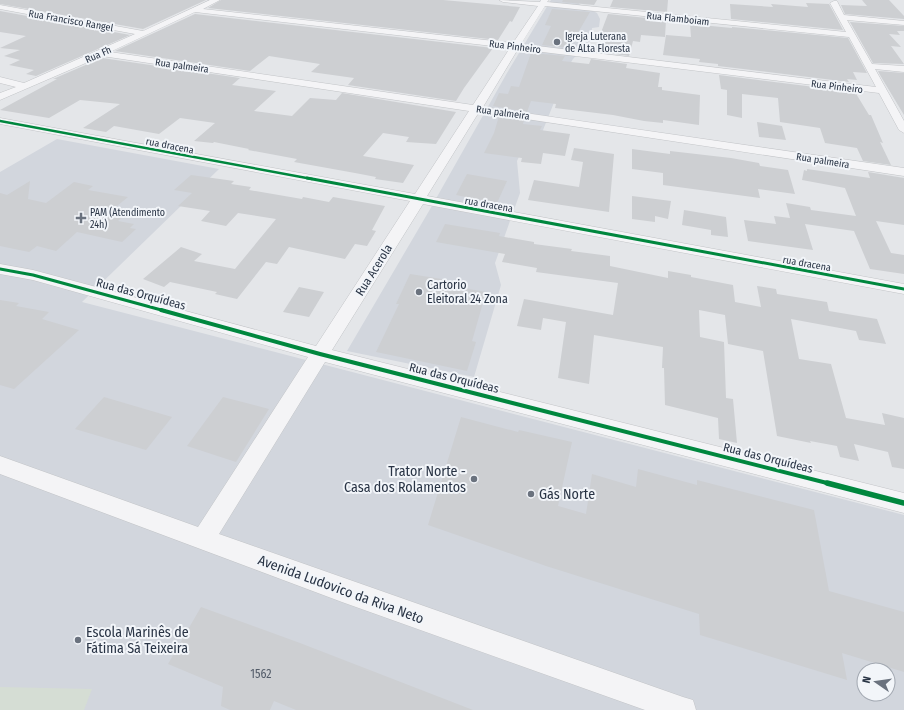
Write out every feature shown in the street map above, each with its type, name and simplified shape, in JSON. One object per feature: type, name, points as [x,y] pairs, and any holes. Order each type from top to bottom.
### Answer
[{"type":"street","name":"Rua Fh","points":[[0,97],[101,53],[216,0]]},
{"type":"street","name":"Rua Flamboiam","points":[[503,0],[543,2],[852,35]]},
{"type":"street","points":[[0,8],[16,2]]},
{"type":"street","name":"Rua Acerola","points":[[203,539],[543,2]]},
{"type":"street","points":[[834,3],[904,130]]},
{"type":"street","name":"Rua Francisco Rangel","points":[[0,8],[142,33]]},
{"type":"street","name":"Rua Pinheiro","points":[[195,10],[515,46],[883,92]]},
{"type":"street","points":[[842,17],[904,23]]},
{"type":"street","name":"Rua palmeira","points":[[101,53],[904,172]]},
{"type":"street","points":[[869,66],[904,70]]},
{"type":"street","points":[[0,80],[25,86]]},
{"type":"street","name":"rua dracena","points":[[0,121],[418,200],[904,289]]},
{"type":"street","name":"Rua das Orquídeas","points":[[0,269],[33,275],[320,354],[904,503]]},
{"type":"street","name":"Avenida Ludovico da Riva Neto","points":[[0,465],[669,708]]},
{"type":"shaded area","points":[[551,0],[586,0],[580,1],[579,4],[597,13],[600,19],[599,27],[592,28],[591,40],[573,59],[557,86],[557,95],[537,145],[523,148],[517,161],[520,193],[495,263],[501,285],[474,377],[347,351],[429,211],[507,73]]},
{"type":"shaded area","points":[[57,139],[219,169],[82,302],[904,515],[904,710],[0,710],[0,172]]},
{"type":"shaded area","points":[[0,687],[92,689],[84,710],[0,710]]},
{"type":"building","points":[[0,0],[206,0],[143,29],[0,4]]},
{"type":"building","points":[[221,0],[443,0],[520,7],[512,22],[510,21],[498,40],[208,8]]},
{"type":"building","points":[[563,0],[597,0],[594,5],[562,2]]},
{"type":"building","points":[[613,0],[668,0],[667,12],[610,7]]},
{"type":"building","points":[[862,0],[889,0],[904,16],[904,19],[845,14],[841,5],[867,6]]},
{"type":"building","points":[[806,3],[829,4],[843,30],[731,19],[730,4],[773,7],[771,4],[808,7]]},
{"type":"building","points":[[552,9],[590,12],[569,48],[542,45],[551,26],[545,25]]},
{"type":"building","points":[[0,11],[130,35],[36,76],[26,74],[34,70],[9,65],[20,60],[4,56],[20,50],[0,48],[26,36],[0,32]]},
{"type":"building","points":[[195,14],[493,48],[456,101],[348,85],[354,78],[311,72],[320,64],[269,56],[250,71],[115,51]]},
{"type":"building","points":[[608,14],[666,20],[665,37],[641,35],[640,42],[633,41],[629,56],[594,51]]},
{"type":"building","points":[[850,22],[904,26],[904,31],[897,31],[900,35],[889,34],[901,47],[891,46],[904,64],[873,63]]},
{"type":"building","points":[[690,24],[848,38],[867,73],[853,72],[857,80],[847,79],[849,82],[718,66],[718,64],[699,62],[700,59],[663,55],[666,35],[691,37]]},
{"type":"building","points":[[531,53],[565,56],[562,61],[589,64],[591,59],[627,64],[626,68],[660,73],[658,87],[662,87],[662,90],[700,95],[699,125],[663,120],[663,123],[644,121],[613,115],[555,108],[556,104],[531,101],[527,112],[493,106],[499,93],[508,94],[511,86],[519,87]]},
{"type":"building","points":[[102,58],[240,78],[232,85],[276,91],[254,111],[292,116],[310,98],[336,100],[342,93],[456,112],[436,144],[406,142],[409,137],[383,133],[363,156],[414,165],[403,183],[375,179],[376,177],[294,162],[297,159],[248,150],[249,149],[214,142],[194,141],[215,123],[180,118],[159,134],[114,126],[106,132],[83,128],[120,104],[80,100],[49,118],[0,110],[57,79],[53,79]]},
{"type":"building","points":[[878,71],[904,73],[904,115],[880,75]]},
{"type":"building","points":[[719,75],[855,92],[869,115],[871,115],[883,143],[880,142],[891,165],[863,161],[857,148],[825,143],[820,128],[780,122],[778,98],[742,94],[742,118],[727,115],[727,90],[721,89]]},
{"type":"building","points":[[499,116],[524,120],[523,124],[542,126],[540,130],[570,134],[565,156],[543,153],[541,164],[521,162],[522,158],[484,153],[494,133]]},
{"type":"building","points":[[757,122],[782,126],[786,140],[759,137]]},
{"type":"building","points":[[574,148],[614,154],[609,212],[528,200],[534,180],[579,187],[583,162],[571,160]]},
{"type":"building","points":[[632,149],[670,154],[670,151],[731,158],[759,163],[760,166],[788,170],[795,194],[758,189],[760,198],[663,185],[663,173],[632,169]]},
{"type":"building","points":[[807,169],[870,178],[868,172],[904,178],[904,225],[876,221],[891,253],[904,255],[904,274],[870,269],[854,231],[805,224],[813,250],[748,241],[744,220],[776,224],[774,216],[790,218],[786,203],[810,207],[811,210],[856,216],[845,188],[802,180],[804,170],[807,171]]},
{"type":"building","points":[[467,174],[507,181],[497,203],[456,195]]},
{"type":"building","points":[[191,175],[234,181],[231,184],[251,187],[249,190],[302,199],[303,197],[329,202],[333,197],[385,206],[372,230],[376,231],[367,246],[355,244],[345,259],[289,247],[277,264],[266,262],[237,299],[215,294],[217,292],[170,282],[164,287],[143,279],[181,247],[202,254],[194,261],[235,269],[276,219],[238,213],[226,226],[201,221],[210,211],[178,206],[192,193],[174,190]]},
{"type":"building","points":[[30,181],[28,199],[46,203],[74,182],[93,186],[88,190],[128,197],[106,215],[121,218],[118,221],[134,224],[130,228],[136,229],[122,242],[77,232],[56,251],[37,246],[29,252],[0,246],[0,193],[7,195]]},
{"type":"building","points":[[632,196],[671,201],[668,219],[655,216],[655,222],[632,219]]},
{"type":"building","points":[[684,210],[726,217],[728,237],[711,235],[711,230],[682,225]]},
{"type":"building","points":[[445,224],[500,233],[499,236],[534,242],[534,244],[610,256],[610,266],[668,278],[668,271],[733,285],[735,302],[761,307],[757,286],[776,289],[777,294],[827,302],[829,311],[877,319],[886,344],[859,340],[856,331],[791,319],[799,359],[831,364],[846,418],[885,425],[882,413],[904,418],[904,469],[892,467],[888,452],[854,444],[859,461],[840,457],[837,446],[810,441],[811,443],[777,436],[763,351],[728,344],[725,315],[699,310],[700,337],[724,342],[726,398],[733,399],[737,443],[719,439],[718,418],[665,405],[664,368],[662,368],[663,347],[594,335],[589,384],[558,378],[566,322],[543,318],[541,330],[517,326],[524,299],[613,315],[618,283],[536,272],[537,268],[502,262],[505,254],[436,242]]},
{"type":"building","points":[[410,274],[442,279],[440,284],[486,292],[472,341],[476,342],[467,371],[376,352],[399,304],[396,304]]},
{"type":"building","points":[[299,287],[324,292],[309,317],[283,312]]},
{"type":"building","points":[[0,300],[19,303],[16,306],[49,312],[42,319],[79,330],[14,389],[0,385]]},
{"type":"building","points":[[104,397],[172,417],[146,450],[75,429]]},
{"type":"building","points":[[223,397],[269,409],[236,462],[187,446]]},
{"type":"building","points":[[461,417],[518,432],[519,430],[572,442],[558,506],[586,514],[592,474],[636,487],[638,469],[697,485],[697,480],[814,510],[829,591],[904,612],[904,672],[896,670],[896,662],[871,662],[842,653],[847,680],[700,635],[699,614],[546,566],[428,525]]},
{"type":"building","points":[[201,607],[300,643],[473,710],[296,710],[274,701],[270,710],[230,710],[221,706],[223,687],[168,664]]},
{"type":"cycle path","points":[[0,121],[904,289]]},
{"type":"cycle path","points":[[0,269],[33,275],[320,354],[904,503]]},
{"type":"place","name":"Igreja Luterana de ALta Floresta","points":[[557,42]]},
{"type":"place","name":"PAM (Atendimento 24h)","points":[[81,218]]},
{"type":"place","name":"Cartorio Eleitoral 24 Zona","points":[[419,292]]},
{"type":"place","name":"Trator Norte - Casa dos Rolamentos","points":[[474,479]]},
{"type":"place","name":"Gás Norte","points":[[531,494]]},
{"type":"place","name":"Escola Marinês de Fátima Sá Teixeira","points":[[78,640]]}]
